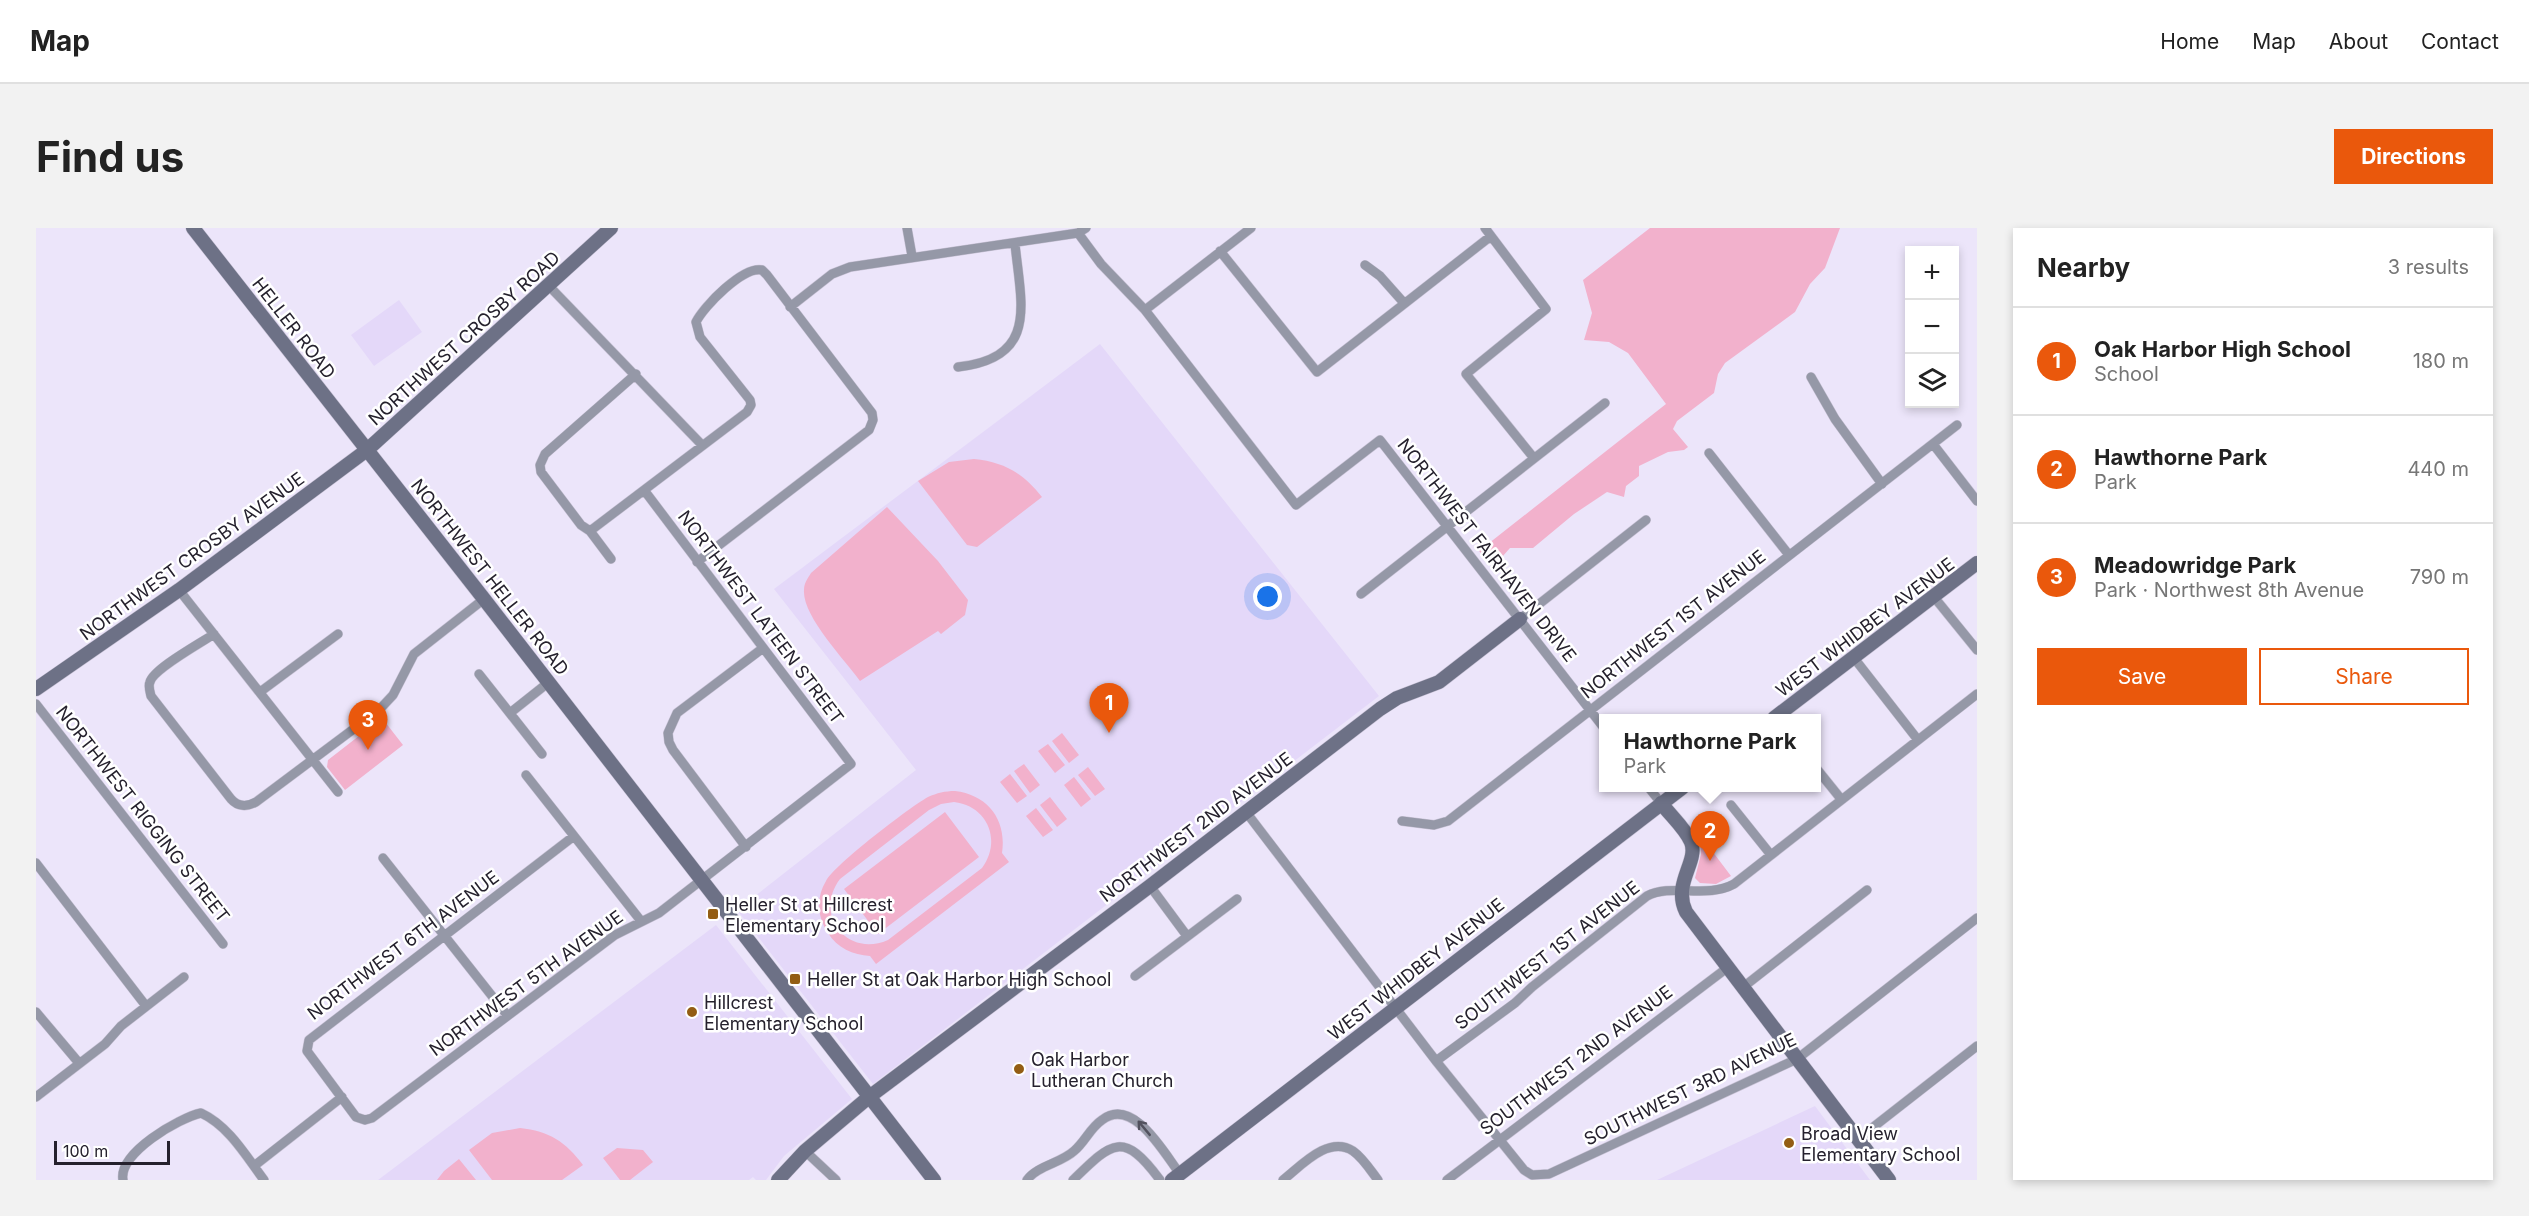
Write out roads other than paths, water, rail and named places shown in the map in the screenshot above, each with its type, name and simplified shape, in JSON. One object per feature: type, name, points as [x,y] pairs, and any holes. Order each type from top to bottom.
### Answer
[{"type":"street","name":"HELLER ROAD","points":[[193,228],[368,450]]},
{"type":"street","name":"NORTHWEST CROSBY ROAD","points":[[368,450],[611,228]]},
{"type":"street","points":[[907,228],[912,256]]},
{"type":"street","points":[[1145,310],[1251,228]]},
{"type":"street","points":[[790,307],[839,270],[912,256],[1015,244],[1082,230]]},
{"type":"street","name":"NORTHWEST FAIRHAVEN DRIVE","points":[[1082,230],[1101,264],[1145,310],[1296,505],[1380,440],[1599,722]]},
{"type":"street","points":[[1220,251],[1317,372],[1488,232],[1546,309],[1466,374],[1533,457]]},
{"type":"street","points":[[958,367],[989,361],[1000,354],[1015,336],[1022,315],[1015,244]]},
{"type":"street","points":[[1365,265],[1380,276],[1404,303]]},
{"type":"street","points":[[590,531],[747,412],[752,405],[700,337],[696,322],[701,313],[740,276],[756,268],[767,275],[869,408],[872,413],[872,425],[869,430],[698,562]]},
{"type":"street","points":[[549,286],[702,445]]},
{"type":"street","points":[[611,560],[541,472],[541,462],[545,454],[636,374]]},
{"type":"street","points":[[1811,377],[1835,420],[1882,484]]},
{"type":"street","points":[[1361,594],[1533,457],[1605,403]]},
{"type":"street","name":"NORTHWEST 1ST AVENUE","points":[[1402,821],[1434,825],[1448,821],[1957,425]]},
{"type":"street","points":[[1933,444],[1977,501]]},
{"type":"street","name":"NORTHWEST CROSBY AVENUE","points":[[36,689],[180,590],[368,450]]},
{"type":"street","name":"NORTHWEST HELLER ROAD","points":[[368,450],[934,1180]]},
{"type":"street","points":[[1709,453],[1789,555]]},
{"type":"street","name":"NORTHWEST LATEEN STREET","points":[[644,490],[851,764]]},
{"type":"street","name":"NORTHWEST 2ND AVENUE","points":[[778,1180],[805,1150],[869,1097],[1150,886],[1385,705],[1439,682],[1646,520]]},
{"type":"street","name":"WEST WHIDBEY AVENUE","points":[[1779,714],[1977,564]]},
{"type":"street","points":[[180,590],[338,792]]},
{"type":"street","points":[[1934,597],[1977,650]]},
{"type":"street","points":[[214,634],[157,672],[150,682],[149,689],[151,696],[231,799],[240,806],[252,805],[379,710],[393,695],[414,654],[484,599]]},
{"type":"street","points":[[260,692],[338,634]]},
{"type":"street","points":[[746,847],[673,750],[668,733],[677,713],[763,648]]},
{"type":"street","points":[[1854,658],[1918,740]]},
{"type":"street","points":[[479,674],[542,754]]},
{"type":"street","points":[[510,713],[549,682]]},
{"type":"street","name":"SOUTHWEST 1ST AVENUE","points":[[1436,1061],[1515,1003],[1647,896],[1664,891],[1724,890],[1734,884],[1977,694]]},
{"type":"street","name":"NORTHWEST RIGGING STREET","points":[[36,704],[223,944]]},
{"type":"street","name":"NORTHWEST 5TH AVENUE","points":[[342,1097],[356,1117],[370,1120],[615,935],[659,913],[851,764]]},
{"type":"street","points":[[1821,774],[1841,799]]},
{"type":"street","points":[[526,775],[641,921]]},
{"type":"street","points":[[1652,792],[1691,842],[1691,856],[1681,892],[1686,912],[1889,1180]]},
{"type":"street","name":"WEST WHIDBEY AVENUE","points":[[1176,1177],[1676,792]]},
{"type":"street","points":[[1731,805],[1771,855]]},
{"type":"street","name":"SOUTHWEST 3RD AVENUE","points":[[1246,812],[1498,1140],[1524,1170],[1532,1175],[1549,1174],[1797,1059],[1977,918]]},
{"type":"street","name":"NORTHWEST 6TH AVENUE","points":[[342,1097],[307,1051],[309,1040],[574,836]]},
{"type":"street","points":[[383,858],[507,1015]]},
{"type":"street","points":[[36,863],[146,1006]]},
{"type":"street","points":[[1150,886],[1187,936]]},
{"type":"street","points":[[1742,988],[1867,890]]},
{"type":"street","points":[[1135,976],[1237,899]]},
{"type":"street","name":"SOUTHWEST 2ND AVENUE","points":[[1447,1180],[1727,968]]},
{"type":"street","points":[[36,1097],[105,1044],[116,1030],[184,977]]},
{"type":"street","points":[[36,1012],[79,1064]]},
{"type":"street","points":[[1858,1139],[1977,1047]]},
{"type":"street","points":[[254,1166],[342,1097]]},
{"type":"street","points":[[123,1180],[122,1176],[132,1157],[163,1130],[180,1119],[201,1113],[227,1131],[264,1180]]},
{"type":"street","points":[[1027,1180],[1038,1171],[1061,1161],[1072,1153],[1102,1120],[1110,1115],[1121,1114],[1139,1121],[1176,1177]]},
{"type":"street","points":[[1073,1180],[1107,1149],[1122,1147],[1143,1157],[1160,1180]]},
{"type":"street","points":[[1283,1180],[1317,1154],[1332,1147],[1343,1147],[1360,1157],[1378,1180]]},
{"type":"street","points":[[805,1150],[836,1180]]},
{"type":"place","name":"Oak Harbor High School","points":[[1109,733]]},
{"type":"place","name":"Meadowridge Park","points":[[368,750]]},
{"type":"place","name":"Hawthorne Park","points":[[1710,861]]},
{"type":"place","name":"Heller St at Hillcrest Elementary School","points":[[713,914]]},
{"type":"place","name":"Heller St at Oak Harbor High School","points":[[795,979]]},
{"type":"place","name":"Hillcrest Elementary School","points":[[692,1012]]},
{"type":"place","name":"Oak Harbor Lutheran Church","points":[[1019,1069]]},
{"type":"place","name":"Broad View Elementary School","points":[[1789,1143]]}]
